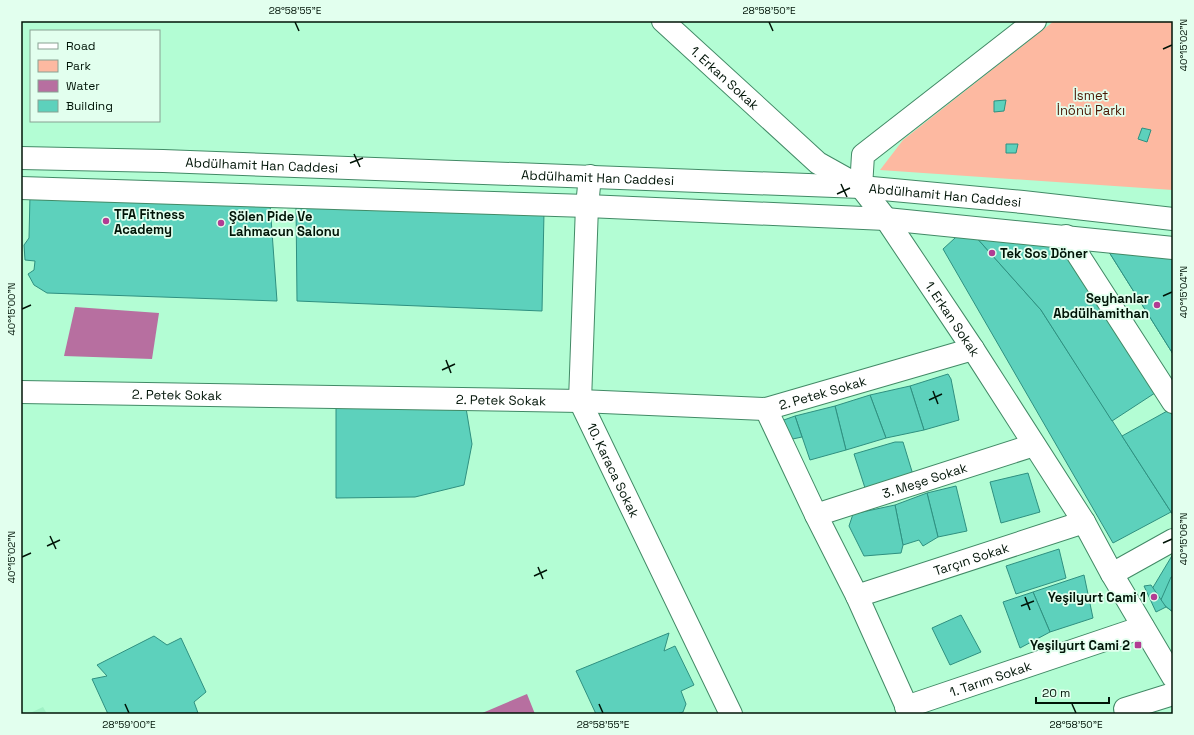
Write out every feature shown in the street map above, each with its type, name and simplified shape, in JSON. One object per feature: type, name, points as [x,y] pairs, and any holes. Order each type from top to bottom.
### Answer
[{"type":"street","name":"1. Erkan Sokak","points":[[663,21],[818,163],[862,187],[886,219],[973,349],[1084,522],[1112,574],[1173,677]]},
{"type":"street","points":[[862,187],[863,155],[1035,21]]},
{"type":"street","name":"Abdülhamit Han Caddesi","points":[[21,158],[163,161],[862,187],[1023,202],[1173,219]]},
{"type":"street","name":"10. Karaca Sokak","points":[[590,176],[587,206],[580,401],[731,714]]},
{"type":"street","points":[[21,188],[587,206],[886,219],[1173,248]]},
{"type":"street","points":[[1066,236],[1173,402]]},
{"type":"street","name":"2. Petek Sokak","points":[[21,392],[580,401],[766,409],[973,349]]},
{"type":"street","points":[[766,409],[816,515],[858,596],[908,710]]},
{"type":"street","name":"3. Meşe Sokak","points":[[816,515],[1034,444]]},
{"type":"street","name":"Tarçın Sokak","points":[[858,596],[1084,522]]},
{"type":"street","points":[[1112,574],[1173,540]]},
{"type":"street","name":"1. Tarım Sokak","points":[[908,710],[1143,627]]},
{"type":"street","points":[[1124,708],[1173,694]]},
{"type":"shaded area","points":[[43,707],[47,714],[28,714]]},
{"type":"green space","name":"İsmet İnönü Parkı","points":[[1054,21],[1173,21],[1173,190],[880,170],[903,140]]},
{"type":"water","points":[[75,307],[159,313],[152,359],[64,356]]},
{"type":"water","points":[[527,694],[535,714],[480,714]]},
{"type":"building","points":[[1006,100],[1004,111],[994,112],[994,101]]},
{"type":"building","points":[[1142,128],[1151,130],[1147,142],[1138,139]]},
{"type":"building","points":[[1006,144],[1018,144],[1016,153],[1006,153]]},
{"type":"building","points":[[30,195],[270,204],[277,301],[47,293],[34,285],[28,274],[34,270],[35,261],[25,260],[24,245],[29,238]]},
{"type":"building","points":[[296,203],[544,212],[542,311],[297,301]]},
{"type":"building","points":[[967,227],[1041,310],[1171,512],[1113,543],[943,249]]},
{"type":"building","points":[[967,227],[1066,236],[1158,391],[1112,421],[1041,310]]},
{"type":"building","name":"Seyhanlar Abdülhamithan","points":[[1109,252],[1173,256],[1173,354]]},
{"type":"building","name":"Seyhanlar Abdülhamithan","points":[[1109,252],[1173,256],[1173,354]]},
{"type":"building","points":[[948,374],[951,379],[959,420],[924,430],[910,386]]},
{"type":"building","points":[[910,386],[924,430],[886,438],[870,395]]},
{"type":"building","points":[[870,395],[886,438],[846,450],[835,406]]},
{"type":"building","points":[[835,406],[846,450],[810,460],[795,416]]},
{"type":"building","points":[[336,407],[466,408],[472,444],[464,485],[415,497],[336,498]]},
{"type":"building","points":[[1169,410],[1173,416],[1173,515],[1122,436]]},
{"type":"building","points":[[795,416],[802,437],[788,440],[781,421]]},
{"type":"building","points":[[895,442],[903,442],[914,478],[866,491],[854,454]]},
{"type":"building","points":[[1028,473],[1040,512],[1001,523],[990,482]]},
{"type":"building","points":[[956,486],[967,531],[938,537],[927,493]]},
{"type":"building","points":[[927,493],[938,537],[923,546],[919,540],[903,545],[895,505]]},
{"type":"building","points":[[895,505],[903,545],[901,553],[864,556],[849,526],[853,514]]},
{"type":"building","points":[[1059,549],[1066,578],[1016,594],[1006,566]]},
{"type":"building","points":[[1173,554],[1173,612],[1149,594]]},
{"type":"building","points":[[1084,575],[1093,618],[1050,632],[1033,592]]},
{"type":"building","points":[[1171,577],[1173,577],[1173,612],[1160,602]]},
{"type":"building","name":"Yeşilyurt Cami 1","points":[[1151,585],[1166,607],[1156,612],[1144,586]]},
{"type":"building","points":[[1033,592],[1050,632],[1020,648],[1003,602]]},
{"type":"building","points":[[961,615],[981,652],[950,665],[932,628]]},
{"type":"building","points":[[669,633],[664,651],[675,646],[694,685],[681,691],[686,704],[683,712],[677,714],[596,714],[576,671]]},
{"type":"building","points":[[154,636],[167,645],[181,638],[206,692],[194,702],[198,713],[108,714],[92,679],[107,676],[97,665]]},
{"type":"place","name":"TFA Fitness Academy","points":[[106,221]]},
{"type":"place","name":"Şölen Pide Ve Lahmacun Salonu","points":[[221,223]]},
{"type":"place","name":"Tek Sos Döner","points":[[992,253]]},
{"type":"place","name":"Seyhanlar Abdülhamithan","points":[[1157,305]]},
{"type":"place","name":"Yeşilyurt Cami 1","points":[[1154,597]]},
{"type":"place","name":"Yeşilyurt Cami 2","points":[[1138,645]]}]
